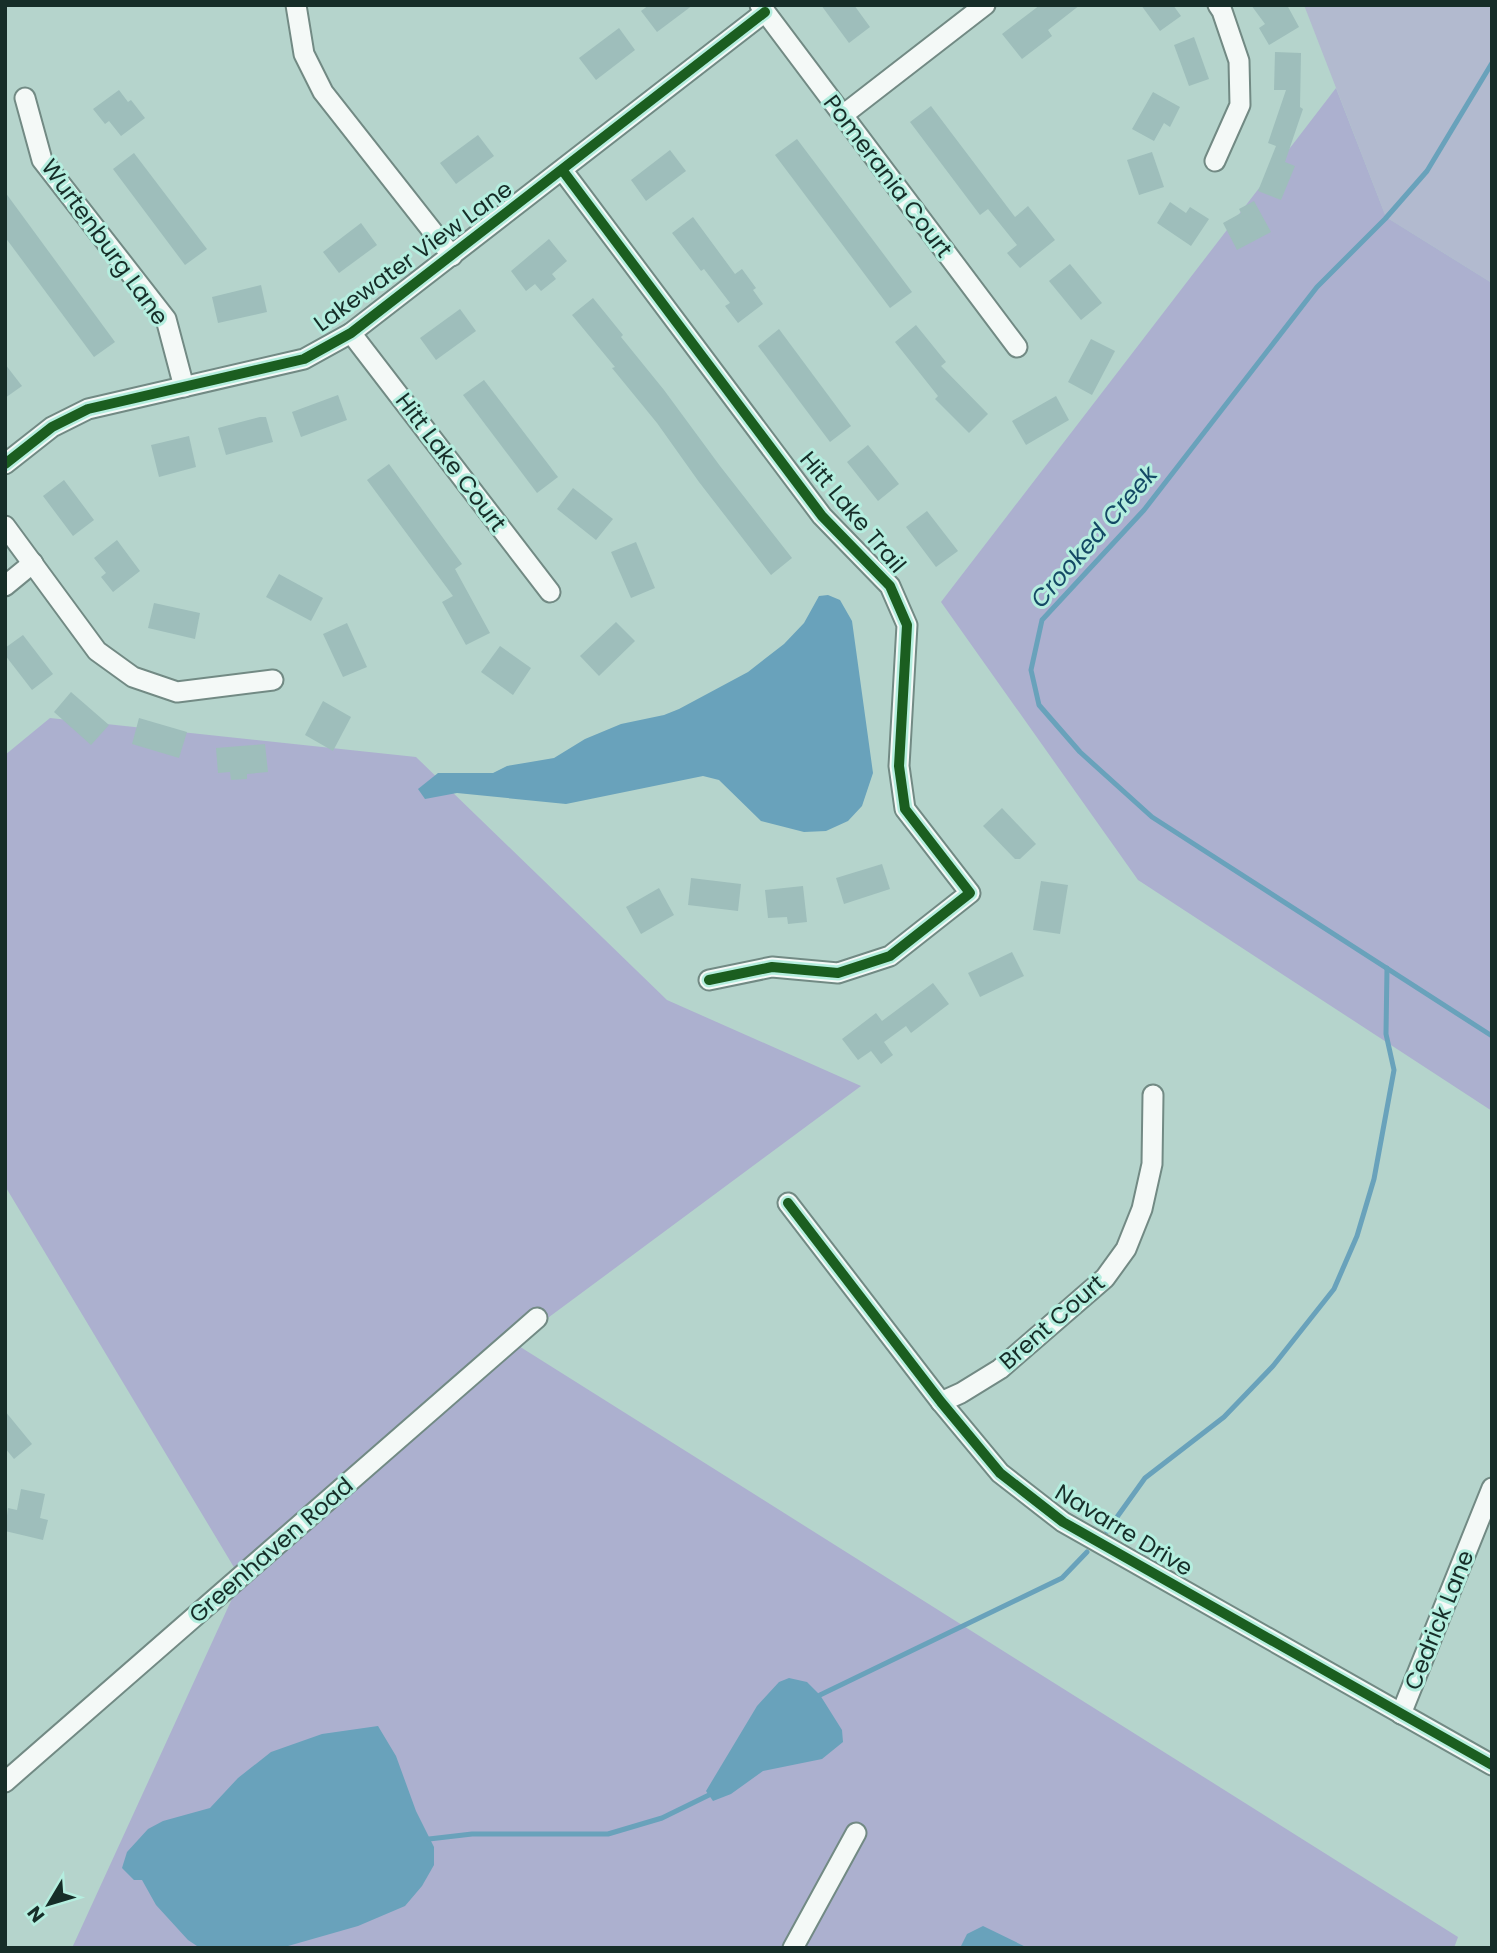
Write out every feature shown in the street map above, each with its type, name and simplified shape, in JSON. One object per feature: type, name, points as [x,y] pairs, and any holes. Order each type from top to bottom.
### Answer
[{"type":"street","points":[[296,5],[304,54],[323,93],[452,256]]},
{"type":"street","points":[[843,116],[985,5]]},
{"type":"street","points":[[1216,161],[1240,105],[1240,61],[1218,5]]},
{"type":"street","name":"Lakewater View Lane","points":[[5,464],[52,427],[88,410],[304,359],[351,333],[563,171],[762,9]]},
{"type":"street","name":"Pomerania Court","points":[[762,9],[1017,347]]},
{"type":"street","name":"Wurtenburg Lane","points":[[25,98],[42,160],[166,319],[184,387]]},
{"type":"street","name":"Hitt Lake Trail","points":[[563,171],[822,516],[890,586],[907,625],[899,766],[905,809],[970,893],[890,956],[838,973],[772,967],[709,980]]},
{"type":"street","name":"Hitt Lake Court","points":[[351,333],[550,592]]},
{"type":"street","points":[[5,526],[97,651],[133,677],[177,692],[273,680]]},
{"type":"street","points":[[5,586],[33,563]]},
{"type":"street","name":"Brent Court","points":[[941,1402],[1000,1369],[1105,1278],[1126,1250],[1142,1209],[1152,1164],[1153,1095]]},
{"type":"street","name":"Navarre Drive","points":[[788,1203],[941,1402],[1000,1473],[1063,1522],[1492,1765]]},
{"type":"street","name":"Greenhaven Road","points":[[5,1782],[537,1318]]},
{"type":"street","name":"Cedrick Lane","points":[[1402,1714],[1492,1488]]},
{"type":"street","points":[[793,1948],[856,1833]]},
{"type":"shaded area","points":[[1304,5],[1492,5],[1492,283],[1386,217]]},
{"type":"shaded area","points":[[1336,88],[1386,217],[1492,283],[1492,1111],[1138,880],[941,602]]},
{"type":"shaded area","points":[[828,595],[840,600],[852,621],[873,773],[862,806],[848,821],[826,831],[804,832],[761,821],[719,780],[703,776],[566,804],[457,793],[425,799],[418,789],[438,773],[493,773],[507,766],[554,758],[585,739],[621,724],[679,709],[748,672],[784,644],[804,623],[819,596]]},
{"type":"shaded area","points":[[50,718],[416,757],[667,1000],[861,1086],[514,1343],[1458,1937],[1454,1948],[72,1948],[241,1579],[5,1186],[5,755]]},
{"type":"shaded area","points":[[789,1678],[807,1682],[820,1695],[842,1730],[843,1742],[822,1759],[763,1771],[731,1794],[713,1801],[706,1791],[757,1706],[779,1682]]},
{"type":"shaded area","points":[[378,1726],[396,1756],[416,1811],[434,1847],[434,1865],[422,1886],[405,1906],[358,1926],[281,1948],[200,1948],[188,1940],[156,1905],[142,1880],[134,1880],[122,1868],[127,1852],[148,1829],[163,1821],[210,1808],[238,1778],[271,1752],[322,1734]]},
{"type":"shaded area","points":[[983,1926],[1028,1948],[960,1948],[967,1934]]},
{"type":"building","points":[[649,5],[693,5],[657,32],[641,11]]},
{"type":"building","points":[[821,5],[854,5],[870,27],[849,43]]},
{"type":"building","points":[[1040,5],[1080,5],[1048,30],[1052,36],[1022,59],[1002,34]]},
{"type":"building","points":[[1141,5],[1173,5],[1181,16],[1160,31]]},
{"type":"building","points":[[1251,5],[1287,5],[1299,27],[1269,45],[1259,28],[1265,24]]},
{"type":"building","points":[[619,28],[635,50],[596,80],[579,58]]},
{"type":"building","points":[[1194,37],[1209,79],[1189,86],[1174,45]]},
{"type":"building","points":[[1275,52],[1301,53],[1300,107],[1303,109],[1285,162],[1295,166],[1281,200],[1258,191],[1276,146],[1268,143],[1286,90],[1274,90]]},
{"type":"building","points":[[119,90],[145,118],[121,136],[109,121],[105,124],[93,109]]},
{"type":"building","points":[[1153,92],[1180,107],[1170,127],[1164,123],[1154,141],[1132,129]]},
{"type":"building","points":[[931,106],[1015,217],[1028,206],[1055,240],[1020,268],[1007,253],[1017,245],[988,209],[980,215],[910,122]]},
{"type":"building","points":[[478,135],[494,156],[456,184],[440,163]]},
{"type":"building","points":[[797,139],[912,292],[890,308],[775,155]]},
{"type":"building","points":[[670,150],[686,171],[646,201],[631,180]]},
{"type":"building","points":[[1152,152],[1164,187],[1139,195],[1127,160]]},
{"type":"building","points":[[134,153],[207,249],[185,265],[113,169]]},
{"type":"building","points":[[5,192],[115,342],[94,357],[5,237]]},
{"type":"building","points":[[1254,201],[1271,232],[1237,250],[1223,223],[1241,213],[1239,209]]},
{"type":"building","points":[[1170,202],[1186,213],[1190,207],[1209,219],[1191,246],[1157,223]]},
{"type":"building","points":[[693,217],[735,274],[742,269],[756,288],[753,290],[763,304],[738,323],[725,306],[730,303],[672,233]]},
{"type":"building","points":[[361,223],[377,245],[339,273],[323,252]]},
{"type":"building","points":[[549,239],[567,261],[552,274],[556,279],[541,291],[535,284],[526,291],[511,271]]},
{"type":"building","points":[[1070,264],[1102,303],[1081,320],[1049,281]]},
{"type":"building","points":[[261,285],[267,312],[218,323],[212,297]]},
{"type":"building","points":[[593,298],[792,558],[771,575],[657,423],[612,368],[615,367],[572,315]]},
{"type":"building","points":[[460,309],[476,331],[436,360],[420,338]]},
{"type":"building","points":[[916,325],[946,362],[941,366],[988,414],[969,433],[935,399],[938,396],[895,342]]},
{"type":"building","points":[[779,329],[851,426],[830,442],[758,346]]},
{"type":"building","points":[[1091,339],[1115,351],[1092,395],[1068,382]]},
{"type":"building","points":[[5,364],[22,386],[5,398]]},
{"type":"building","points":[[484,380],[558,477],[537,493],[463,395]]},
{"type":"building","points":[[338,395],[347,420],[301,437],[292,412]]},
{"type":"building","points":[[1056,396],[1069,420],[1026,445],[1012,421]]},
{"type":"building","points":[[266,417],[273,442],[226,455],[218,428]]},
{"type":"building","points":[[189,436],[196,467],[159,477],[151,445]]},
{"type":"building","points":[[868,445],[899,484],[878,501],[847,462]]},
{"type":"building","points":[[389,464],[462,564],[455,569],[490,633],[466,645],[442,602],[453,596],[367,480]]},
{"type":"building","points":[[64,480],[94,520],[73,536],[43,496]]},
{"type":"building","points":[[573,488],[613,519],[596,540],[557,509]]},
{"type":"building","points":[[927,511],[958,551],[936,567],[906,527]]},
{"type":"building","points":[[117,540],[140,571],[113,592],[101,577],[106,573],[94,558]]},
{"type":"building","points":[[636,542],[655,588],[631,598],[611,552]]},
{"type":"building","points":[[279,574],[323,598],[311,621],[266,597]]},
{"type":"building","points":[[154,603],[200,613],[195,639],[148,628]]},
{"type":"building","points":[[616,622],[635,641],[599,676],[580,656]]},
{"type":"building","points":[[347,623],[367,667],[343,677],[323,634]]},
{"type":"building","points":[[23,635],[53,674],[32,690],[5,655],[5,648]]},
{"type":"building","points":[[500,646],[531,668],[513,695],[481,672]]},
{"type":"building","points":[[71,692],[109,725],[91,745],[54,712]]},
{"type":"building","points":[[323,701],[351,717],[333,751],[305,735]]},
{"type":"building","points":[[139,718],[187,732],[179,758],[132,744]]},
{"type":"building","points":[[265,744],[268,772],[247,774],[247,779],[231,780],[230,772],[218,773],[216,748]]},
{"type":"building","points":[[1002,808],[1036,844],[1020,859],[1015,859],[983,826]]},
{"type":"building","points":[[882,864],[890,889],[844,904],[836,878]]},
{"type":"building","points":[[691,878],[741,884],[738,911],[688,905]]},
{"type":"building","points":[[1041,881],[1068,885],[1060,934],[1033,930]]},
{"type":"building","points":[[803,886],[807,922],[788,924],[787,917],[768,918],[765,890]]},
{"type":"building","points":[[659,888],[674,915],[641,934],[626,907]]},
{"type":"building","points":[[1012,952],[1024,976],[980,997],[968,973]]},
{"type":"building","points":[[933,983],[949,1004],[911,1033],[906,1026],[884,1042],[893,1055],[881,1064],[871,1051],[858,1060],[842,1039],[876,1013],[882,1021]]},
{"type":"building","points":[[5,1411],[32,1444],[14,1459],[5,1448]]},
{"type":"building","points":[[21,1489],[45,1494],[40,1518],[48,1520],[43,1540],[5,1531],[8,1508],[17,1510]]},
{"type":"waterway","name":"Crooked Creek","points":[[1492,63],[1427,171],[1385,219],[1317,287],[1144,510],[1042,620],[1031,670],[1039,705],[1080,752],[1152,817],[1492,1036]]},
{"type":"waterway","points":[[1107,1531],[1145,1478],[1224,1417],[1273,1366],[1334,1289],[1357,1236],[1374,1179],[1394,1070],[1386,1034],[1387,968]]},
{"type":"waterway","points":[[820,1695],[1062,1578],[1087,1552]]},
{"type":"waterway","points":[[429,1839],[472,1834],[608,1834],[662,1818],[709,1795]]},
{"type":"cycle path","points":[[5,464],[52,427],[88,409],[304,359],[351,333],[765,12]]},
{"type":"cycle path","points":[[563,171],[822,516],[890,586],[907,625],[899,766],[905,809],[970,893],[890,956],[838,973],[772,967],[709,980]]},
{"type":"cycle path","points":[[788,1203],[941,1402],[1000,1473],[1063,1522],[1492,1765]]}]
